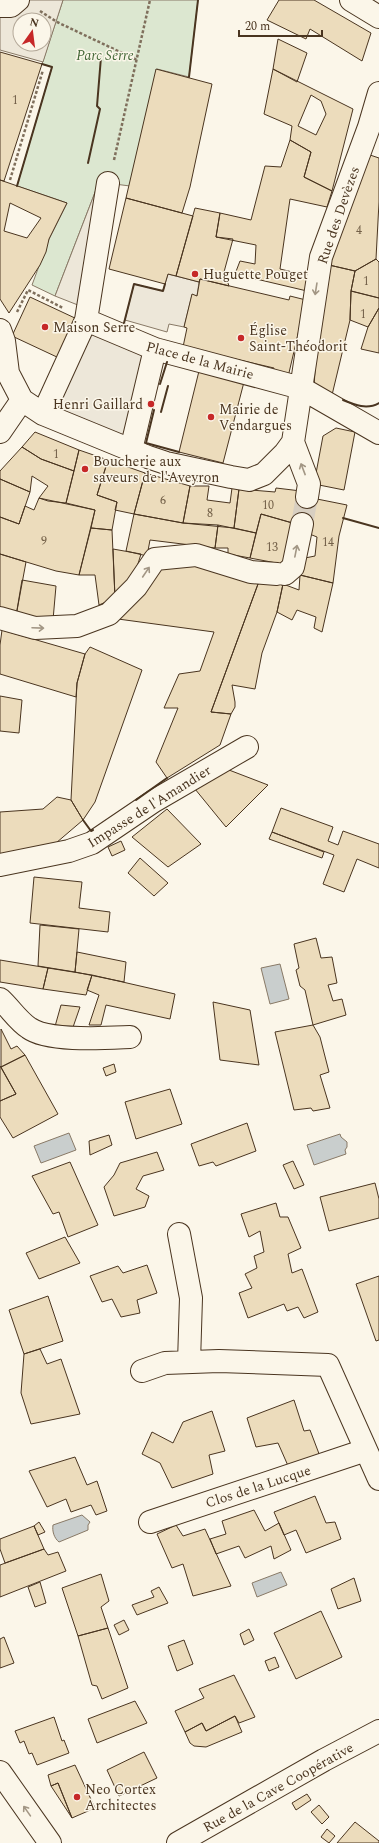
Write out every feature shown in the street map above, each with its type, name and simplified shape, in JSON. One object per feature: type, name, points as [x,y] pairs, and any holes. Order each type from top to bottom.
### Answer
[{"type":"street","points":[[351,0],[379,17]]},
{"type":"street","points":[[0,6],[27,4]]},
{"type":"street","name":"Rue des Devèzes","points":[[301,388],[320,257],[374,129],[379,93]]},
{"type":"street","points":[[43,414],[86,320],[108,184]]},
{"type":"street","name":"Place de la Mairie","points":[[86,320],[155,349],[301,388],[379,433]]},
{"type":"street","points":[[0,330],[4,341],[8,373],[22,400],[43,414],[166,463],[249,480],[264,474],[285,453],[293,442],[301,388]]},
{"type":"street","points":[[131,450],[155,349]]},
{"type":"street","points":[[0,432],[22,400]]},
{"type":"street","points":[[293,442],[309,484],[307,497]]},
{"type":"street","points":[[0,618],[35,628],[77,626],[109,614],[136,587],[155,559],[196,555],[251,572],[281,574],[293,567],[302,524]]},
{"type":"street","name":"Impasse de l'Amandier","points":[[0,865],[69,851],[92,843],[154,801],[247,747]]},
{"type":"street","points":[[0,1000],[29,1029],[38,1033],[77,1039],[130,1037]]},
{"type":"street","points":[[179,1234],[191,1298],[189,1362]]},
{"type":"street","points":[[142,1371],[165,1363],[219,1361],[328,1365],[379,1479]]},
{"type":"street","name":"Clos de la Lucque","points":[[150,1522],[366,1450]]},
{"type":"street","name":"Rue de la Cave Coopérative","points":[[178,1843],[324,1760],[379,1731]]},
{"type":"street","points":[[0,1772],[50,1843]]},
{"type":"path","points":[[108,184],[150,0]]},
{"type":"path","points":[[27,4],[57,22],[137,60]]},
{"type":"path","points":[[10,180],[43,70]]},
{"type":"path","points":[[28,290],[86,320]]},
{"type":"green space","name":"Parc Serre","points":[[63,0],[198,0],[189,77],[157,69],[130,186],[99,182],[55,296],[32,285],[49,239],[67,203],[17,186],[52,67],[42,64],[46,52],[52,52],[52,34]]},
{"type":"shaded area","points":[[0,0],[63,0],[52,34],[52,12],[12,12],[12,52],[46,52],[43,62],[0,50]]},
{"type":"shaded area","points":[[99,182],[88,309],[55,296]]},
{"type":"shaded area","points":[[168,274],[199,282],[197,296],[192,295],[184,327],[169,324],[167,332],[125,320],[134,284],[163,291]]},
{"type":"shaded area","points":[[83,330],[151,357],[130,448],[44,414]]},
{"type":"shaded area","points":[[280,964],[289,999],[270,1004],[261,968]]},
{"type":"shaded area","points":[[69,1133],[76,1150],[41,1163],[34,1146]]},
{"type":"shaded area","points":[[340,1134],[341,1137],[347,1142],[347,1147],[345,1150],[346,1154],[314,1165],[307,1145]]},
{"type":"shaded area","points":[[82,1515],[90,1522],[88,1525],[88,1530],[59,1542],[54,1534],[53,1525]]},
{"type":"shaded area","points":[[281,1572],[287,1585],[257,1597],[252,1583]]},
{"type":"building","points":[[279,0],[314,0],[371,33],[362,61],[310,29],[306,39],[267,20]]},
{"type":"building","points":[[278,39],[307,53],[297,82],[273,69]]},
{"type":"building","points":[[0,52],[42,64],[4,181],[0,180]]},
{"type":"building","points":[[156,69],[212,84],[190,187],[182,213],[126,198]]},
{"type":"building","points":[[273,69],[353,109],[332,191],[304,177],[311,152],[290,140],[292,126],[264,114]],"holes":[[[311,95],[321,101],[326,114],[316,135],[298,126]]]},
{"type":"building","points":[[290,140],[311,152],[304,177],[332,191],[327,207],[290,199],[280,269],[309,276],[307,291],[235,274],[240,261],[255,264],[256,245],[216,237],[220,213],[251,220],[265,166],[281,167]]},
{"type":"building","points":[[367,154],[379,158],[379,202],[376,259],[355,271],[329,265]]},
{"type":"building","points":[[0,180],[67,203],[49,239],[46,252],[40,265],[9,313],[0,299]],"holes":[[[10,203],[41,218],[27,238],[4,231]]]},
{"type":"building","points":[[126,198],[193,216],[176,276],[168,274],[165,284],[109,269]]},
{"type":"building","points":[[195,208],[220,213],[216,237],[233,239],[224,272],[229,286],[200,279],[199,282],[176,276]]},
{"type":"building","points":[[376,259],[379,262],[379,298],[351,291],[355,271]]},
{"type":"building","points":[[329,265],[355,271],[351,291],[350,320],[332,395],[314,387],[319,307]]},
{"type":"building","name":"Église Saint-Théodorit","points":[[200,279],[289,300],[290,296],[306,300],[288,377],[273,374],[274,368],[183,347],[187,328],[184,327],[192,294],[197,296]]},
{"type":"building","points":[[351,291],[379,298],[379,308],[368,327],[350,320]]},
{"type":"building","name":"Maison Serre","points":[[30,297],[77,319],[59,358],[12,336]]},
{"type":"building","points":[[379,308],[379,353],[361,349],[368,327]]},
{"type":"building","name":"Mairie de Vendargues","points":[[199,371],[244,382],[223,463],[179,452]]},
{"type":"building","points":[[336,428],[355,432],[344,490],[314,484],[323,436]]},
{"type":"building","points":[[35,432],[79,450],[74,471],[41,459],[22,447]]},
{"type":"building","points":[[22,447],[41,459],[74,471],[66,503],[48,501],[39,498],[48,486],[32,476],[30,492],[0,479],[0,471]]},
{"type":"building","points":[[79,450],[108,460],[97,495],[117,502],[112,530],[91,528],[95,510],[66,503]]},
{"type":"building","points":[[108,460],[145,473],[134,514],[115,510],[117,502],[97,495]]},
{"type":"building","points":[[145,473],[190,486],[183,523],[134,514]]},
{"type":"building","points":[[0,479],[30,492],[19,524],[0,517]]},
{"type":"building","points":[[190,486],[209,486],[207,500],[230,503],[232,488],[239,489],[234,528],[183,523]]},
{"type":"building","points":[[276,488],[301,491],[296,524],[261,514],[256,533],[234,528],[239,489],[275,492]]},
{"type":"building","points":[[302,496],[312,498],[308,524],[296,524]]},
{"type":"building","points":[[39,498],[95,510],[79,575],[56,571],[0,554],[0,517],[19,524],[25,506],[34,510]]},
{"type":"building","points":[[312,498],[347,505],[339,536],[333,583],[300,575],[305,558],[315,556],[317,537],[307,533]]},
{"type":"building","points":[[134,514],[183,523],[218,525],[215,548],[150,540],[147,556],[126,551]]},
{"type":"building","points":[[261,514],[296,524],[287,565],[250,558]]},
{"type":"building","points":[[218,525],[256,533],[250,558],[228,554],[228,548],[215,548]]},
{"type":"building","points":[[91,528],[112,530],[115,598],[99,605],[95,575],[79,575]]},
{"type":"building","points":[[113,549],[141,554],[133,580],[115,598]]},
{"type":"building","points":[[0,554],[26,562],[16,616],[0,608]]},
{"type":"building","points":[[189,563],[258,584],[211,712],[231,714],[220,745],[167,778],[156,762],[178,708],[164,708],[179,674],[200,671],[214,632],[118,619],[156,570]]},
{"type":"building","points":[[300,575],[333,583],[322,632],[314,628],[316,617],[297,610],[292,620],[277,612],[283,584],[299,590]]},
{"type":"building","points":[[22,580],[56,586],[53,620],[16,616]]},
{"type":"building","points":[[265,580],[283,584],[277,612],[262,653],[255,689],[232,685],[235,707],[231,714],[211,712],[258,584]]},
{"type":"building","points":[[2,630],[85,654],[77,683],[76,697],[0,674],[0,645]]},
{"type":"building","points":[[90,647],[142,670],[95,802],[83,820],[71,800],[77,683],[85,654]]},
{"type":"building","points":[[0,696],[22,700],[19,733],[0,731]]},
{"type":"building","points":[[229,770],[268,785],[226,827],[195,789]]},
{"type":"building","points":[[57,797],[71,800],[83,820],[56,843],[0,854],[0,812],[43,809]]},
{"type":"building","points":[[281,808],[333,827],[328,841],[338,845],[343,831],[379,844],[379,868],[357,859],[344,892],[323,884],[334,855],[272,832]]},
{"type":"building","points":[[167,809],[201,844],[168,867],[132,837]]},
{"type":"building","points":[[272,832],[324,852],[322,858],[269,839]]},
{"type":"building","points":[[121,841],[125,850],[112,856],[108,847]]},
{"type":"building","points":[[140,858],[168,883],[154,896],[128,873]]},
{"type":"building","points":[[34,877],[82,882],[79,908],[110,912],[108,932],[30,923]]},
{"type":"building","points":[[40,925],[79,929],[75,972],[38,966]]},
{"type":"building","points":[[316,938],[321,958],[332,957],[337,983],[328,985],[333,1001],[342,999],[346,1015],[313,1025],[305,990],[300,986],[296,970],[299,968],[294,944]]},
{"type":"building","points":[[77,952],[126,962],[124,982],[75,972]]},
{"type":"building","points":[[0,960],[48,968],[43,989],[0,982]]},
{"type":"building","points":[[48,968],[92,975],[86,995],[43,989]]},
{"type":"building","points":[[92,975],[175,994],[170,1019],[106,1005],[101,1025],[89,1025],[99,995],[87,990]]},
{"type":"building","points":[[213,1002],[250,1010],[259,1065],[220,1060]]},
{"type":"building","points":[[61,1005],[80,1007],[71,1033],[54,1030]]},
{"type":"building","points":[[313,1025],[320,1037],[329,1072],[320,1075],[330,1108],[313,1111],[311,1108],[294,1110],[275,1032]]},
{"type":"building","points":[[1,1029],[11,1049],[17,1046],[25,1055],[1,1067]]},
{"type":"building","points":[[25,1055],[58,1114],[13,1138],[0,1117],[0,1101],[16,1094],[1,1067]]},
{"type":"building","points":[[114,1064],[116,1072],[106,1076],[103,1068]]},
{"type":"building","points":[[0,1066],[16,1094],[0,1101]]},
{"type":"building","points":[[170,1089],[182,1124],[136,1139],[125,1102]]},
{"type":"building","points":[[247,1123],[256,1151],[216,1166],[213,1162],[199,1166],[191,1144]]},
{"type":"building","points":[[109,1135],[112,1145],[90,1155],[89,1141]]},
{"type":"building","points":[[157,1152],[164,1170],[143,1176],[136,1189],[149,1196],[145,1207],[114,1216],[104,1187],[114,1175],[120,1163]]},
{"type":"building","points":[[293,1161],[304,1185],[294,1189],[283,1165]]},
{"type":"building","points":[[70,1162],[98,1225],[68,1237],[59,1212],[53,1214],[32,1176]]},
{"type":"building","points":[[375,1183],[379,1199],[379,1218],[329,1231],[320,1197]]},
{"type":"building","points":[[276,1203],[280,1217],[288,1217],[301,1248],[288,1254],[292,1273],[302,1269],[318,1312],[304,1318],[298,1307],[287,1311],[284,1304],[248,1318],[239,1293],[252,1288],[245,1274],[257,1268],[254,1256],[264,1252],[260,1231],[249,1237],[241,1214]]},
{"type":"building","points":[[65,1237],[80,1263],[39,1279],[26,1253]]},
{"type":"building","points":[[147,1265],[157,1293],[137,1300],[140,1313],[121,1317],[112,1299],[102,1302],[90,1276],[118,1266],[123,1273]]},
{"type":"building","points":[[379,1276],[379,1340],[376,1341],[356,1284]]},
{"type":"building","points":[[48,1296],[63,1341],[24,1354],[9,1310]]},
{"type":"building","points":[[40,1349],[47,1364],[61,1359],[80,1414],[31,1424],[21,1393],[24,1354]]},
{"type":"building","points":[[294,1400],[304,1431],[310,1430],[321,1459],[289,1468],[278,1443],[256,1447],[247,1418]]},
{"type":"building","points":[[212,1411],[225,1451],[209,1455],[213,1474],[172,1488],[160,1463],[142,1454],[152,1432],[173,1443],[183,1422]]},
{"type":"building","points":[[75,1457],[87,1485],[97,1481],[107,1511],[96,1515],[91,1505],[71,1512],[66,1499],[47,1507],[29,1471]]},
{"type":"building","points":[[315,1496],[326,1523],[335,1522],[341,1539],[306,1553],[296,1530],[284,1535],[274,1512]]},
{"type":"building","points":[[254,1510],[265,1531],[279,1523],[291,1550],[274,1559],[271,1546],[245,1558],[239,1546],[216,1554],[210,1539],[226,1534],[222,1521]]},
{"type":"building","points":[[39,1522],[45,1532],[38,1535],[34,1526]]},
{"type":"building","points":[[176,1525],[183,1536],[205,1529],[231,1586],[193,1596],[183,1564],[172,1568],[157,1534]]},
{"type":"building","points":[[34,1526],[44,1549],[5,1563],[0,1549],[0,1539]]},
{"type":"building","points":[[44,1549],[48,1555],[58,1552],[66,1571],[0,1597],[0,1565]]},
{"type":"building","points":[[101,1574],[109,1601],[101,1607],[108,1628],[78,1636],[62,1588]]},
{"type":"building","points":[[354,1578],[361,1601],[338,1609],[331,1589]]},
{"type":"building","points":[[40,1582],[46,1603],[35,1607],[28,1587]]},
{"type":"building","points":[[159,1587],[168,1603],[137,1615],[132,1605],[154,1597],[151,1591]]},
{"type":"building","points":[[321,1611],[342,1657],[296,1679],[274,1633]]},
{"type":"building","points":[[124,1620],[129,1630],[119,1635],[114,1625]]},
{"type":"building","points":[[108,1628],[128,1688],[102,1699],[97,1686],[92,1685],[78,1636]]},
{"type":"building","points":[[249,1629],[254,1640],[244,1645],[240,1634]]},
{"type":"building","points":[[4,1637],[14,1663],[0,1668],[0,1639]]},
{"type":"building","points":[[184,1640],[193,1664],[177,1671],[168,1646]]},
{"type":"building","points":[[275,1657],[279,1667],[269,1671],[265,1661]]},
{"type":"building","points":[[234,1675],[255,1717],[239,1723],[235,1716],[206,1731],[202,1723],[185,1732],[175,1711],[204,1698],[199,1689]]},
{"type":"building","points":[[135,1701],[147,1723],[97,1743],[88,1719]]},
{"type":"building","points":[[235,1716],[242,1732],[206,1747],[194,1746],[190,1743],[185,1732],[202,1723],[206,1731]]},
{"type":"building","points":[[54,1717],[62,1741],[64,1740],[69,1753],[37,1765],[32,1753],[29,1754],[24,1741],[20,1743],[15,1731]]},
{"type":"building","points":[[144,1752],[157,1778],[119,1796],[107,1770]]},
{"type":"building","name":"Neo Cortex Architectes","points":[[75,1765],[95,1808],[72,1818],[58,1783],[51,1786],[48,1775]]},
{"type":"building","points":[[58,1783],[72,1818],[51,1786]]},
{"type":"building","points":[[307,1794],[311,1800],[296,1810],[292,1803]]},
{"type":"building","points":[[319,1805],[329,1817],[322,1824],[311,1812]]},
{"type":"building","points":[[355,1822],[379,1841],[379,1843],[337,1843]]},
{"type":"building","points":[[327,1829],[335,1836],[329,1843],[321,1837]]},
{"type":"tunnel","points":[[302,524],[307,497]]},
{"type":"wall","points":[[189,77],[198,0]]},
{"type":"wall","points":[[88,163],[100,109],[97,106],[101,57]]},
{"type":"wall","points":[[17,186],[52,67],[42,64]]},
{"type":"wall","points":[[123,327],[134,284],[163,291],[165,284]]},
{"type":"wall","points":[[160,384],[167,362]]},
{"type":"wall","points":[[161,412],[168,386]]},
{"type":"wall","points":[[343,400],[356,405],[366,406],[379,403]]},
{"type":"wall","points":[[154,410],[146,443],[179,452]]},
{"type":"wall","points":[[343,518],[379,528]]},
{"type":"wall","points":[[136,800],[167,778]]},
{"type":"wall","points":[[83,820],[91,831],[93,830]]},
{"type":"place","name":"Huguette Pouget","points":[[195,274]]},
{"type":"place","name":"Maison Serre","points":[[45,327]]},
{"type":"place","name":"Église Saint-Théodorit","points":[[241,338]]},
{"type":"place","name":"Henri Gaillard","points":[[151,404]]},
{"type":"place","name":"Mairie de Vendargues","points":[[211,417]]},
{"type":"place","name":"Boucherie aux saveurs de l'Aveyron","points":[[85,469]]},
{"type":"place","name":"Neo Cortex Architectes","points":[[77,1797]]}]
